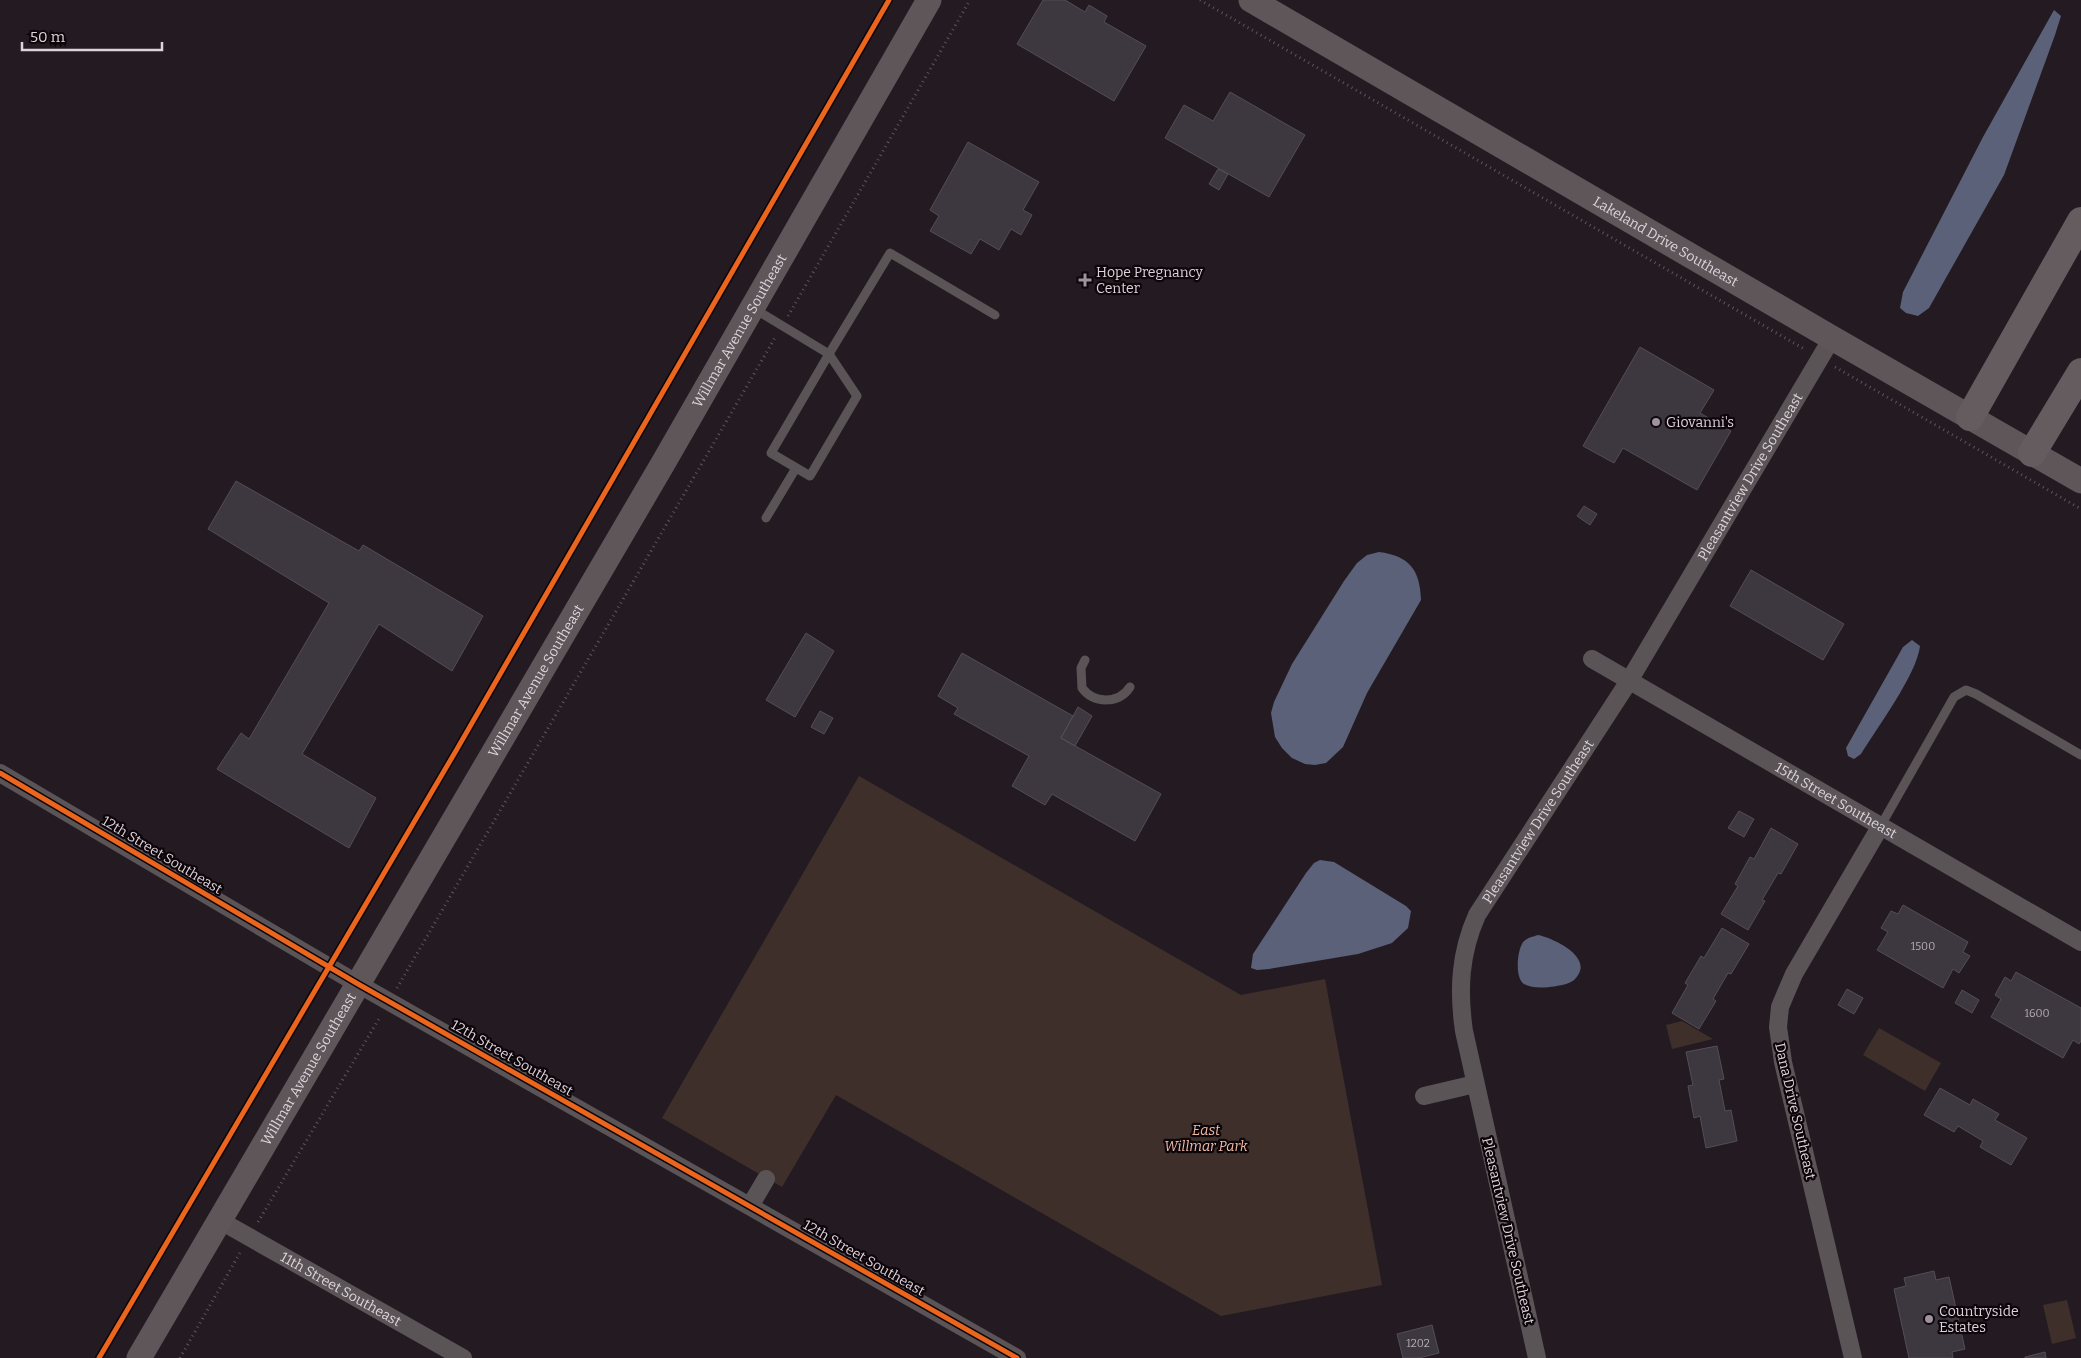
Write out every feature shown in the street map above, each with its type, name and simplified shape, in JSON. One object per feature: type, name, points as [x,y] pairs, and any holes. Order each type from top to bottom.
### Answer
[{"type":"highway","points":[[1970,417],[2081,221]]},
{"type":"highway","points":[[2032,453],[2081,372]]},
{"type":"main road","points":[[916,24],[924,0]]},
{"type":"main road","name":"Willmar Avenue Southeast","points":[[139,1358],[752,308],[929,0]]},
{"type":"main road","name":"Lakeland Drive Southeast","points":[[1251,0],[1825,348],[1970,417],[2081,481]]},
{"type":"street","name":"Pleasantview Drive Southeast","points":[[1537,1358],[1475,1084],[1460,1009],[1464,950],[1470,932],[1488,897],[1629,681],[1825,348]]},
{"type":"street","name":"15th Street Southeast","points":[[1592,659],[2081,942]]},
{"type":"street","name":"12th Street Southeast","points":[[0,773],[358,984],[1017,1358]]},
{"type":"street","name":"Dana Drive Southeast","points":[[1853,1358],[1783,1062],[1778,1027],[1780,1007],[1794,974],[1880,826]]},
{"type":"street","points":[[1424,1096],[1475,1084]]},
{"type":"street","points":[[750,1206],[766,1179]]},
{"type":"street","name":"11th Street Southeast","points":[[219,1220],[463,1358]]},
{"type":"lane","points":[[752,308],[829,354],[857,396],[810,476],[771,453],[829,354],[890,252],[995,315]]},
{"type":"lane","points":[[766,518],[796,468]]},
{"type":"lane","points":[[1084,660],[1081,668],[1082,688],[1091,697],[1097,700],[1108,700],[1123,695],[1130,687]]},
{"type":"lane","points":[[1880,826],[1954,697],[1966,690],[2081,755]]},
{"type":"path","points":[[180,1358],[970,0]]},
{"type":"path","points":[[1200,0],[1825,348],[2081,509]]},
{"type":"green space","name":"East Willmar Park","points":[[859,776],[1241,995],[1325,979],[1382,1285],[1221,1316],[836,1095],[782,1187],[662,1118]]},
{"type":"green space","points":[[1682,1021],[1713,1039],[1672,1049],[1666,1025]]},
{"type":"green space","points":[[1879,1028],[1941,1063],[1925,1091],[1863,1055]]},
{"type":"green space","points":[[2067,1300],[2076,1338],[2052,1344],[2043,1305]]},
{"type":"water","points":[[2054,10],[2061,16],[2004,175],[1929,308],[1918,316],[1906,313],[1900,308],[1903,292],[1983,137]]},
{"type":"water","points":[[1379,552],[1398,557],[1411,566],[1418,580],[1421,600],[1367,693],[1343,747],[1326,763],[1305,764],[1292,758],[1275,737],[1271,713],[1274,702],[1292,664],[1344,581],[1357,563],[1367,555]]},
{"type":"water","points":[[1912,640],[1920,646],[1912,671],[1904,686],[1861,754],[1854,759],[1848,756],[1846,748],[1903,647]]},
{"type":"water","points":[[1320,860],[1334,862],[1406,906],[1411,911],[1408,928],[1392,943],[1358,954],[1269,969],[1257,970],[1251,968],[1253,954],[1306,873],[1314,863]]},
{"type":"water","points":[[1538,935],[1561,944],[1575,955],[1581,968],[1573,981],[1551,987],[1539,987],[1528,986],[1521,981],[1518,971],[1520,948],[1525,940]]},
{"type":"building","points":[[1043,0],[1065,0],[1085,12],[1089,5],[1107,16],[1104,22],[1146,46],[1114,101],[1017,44]]},
{"type":"building","points":[[1230,92],[1305,135],[1269,197],[1165,138],[1184,105],[1213,121]]},
{"type":"building","points":[[968,142],[1039,182],[1023,210],[1032,215],[1021,235],[1011,229],[999,250],[980,239],[971,254],[930,231],[939,216],[930,210]]},
{"type":"building","points":[[1218,169],[1228,174],[1219,190],[1209,184]]},
{"type":"building","name":"Giovanni's","points":[[1640,347],[1714,390],[1700,413],[1731,431],[1697,490],[1623,448],[1614,463],[1583,446]]},
{"type":"building","points":[[236,481],[359,551],[363,545],[483,616],[452,671],[379,624],[302,754],[376,798],[349,848],[217,769],[241,733],[249,739],[329,603],[208,529]]},
{"type":"building","points":[[1584,506],[1597,514],[1590,525],[1577,516]]},
{"type":"building","points":[[1751,570],[1844,624],[1823,660],[1730,606]]},
{"type":"building","points":[[806,633],[834,651],[795,717],[766,700]]},
{"type":"building","points":[[962,653],[1073,716],[1061,738],[1161,794],[1135,841],[1052,794],[1045,805],[1012,786],[1029,756],[954,714],[958,708],[938,696]]},
{"type":"building","points":[[1078,707],[1092,716],[1075,746],[1061,738]]},
{"type":"building","points":[[820,711],[833,718],[824,734],[811,727]]},
{"type":"building","points":[[1739,811],[1754,819],[1744,837],[1728,828]]},
{"type":"building","points":[[1771,828],[1798,844],[1781,874],[1778,873],[1762,900],[1765,901],[1748,930],[1721,914],[1738,886],[1735,884],[1750,857],[1754,859]]},
{"type":"building","points":[[1903,905],[1968,942],[1963,952],[1970,956],[1959,973],[1953,969],[1943,988],[1877,950],[1888,932],[1881,928],[1891,911],[1898,914]]},
{"type":"building","points":[[1722,928],[1749,944],[1731,974],[1728,973],[1713,999],[1716,1001],[1699,1029],[1672,1013],[1688,985],[1685,983],[1701,956],[1704,958]]},
{"type":"building","points":[[2016,972],[2081,1008],[2081,1041],[2079,1044],[2073,1040],[2063,1058],[1991,1017],[2001,999],[1995,995],[2005,977],[2011,981]]},
{"type":"building","points":[[1847,989],[1863,998],[1854,1014],[1838,1005]]},
{"type":"building","points":[[1962,990],[1979,1000],[1972,1013],[1955,1003]]},
{"type":"building","points":[[1717,1046],[1724,1079],[1719,1080],[1725,1111],[1731,1110],[1737,1141],[1706,1148],[1700,1116],[1694,1118],[1688,1086],[1693,1085],[1686,1052]]},
{"type":"building","points":[[1940,1088],[1970,1105],[1973,1099],[1999,1114],[1995,1120],[2027,1138],[2011,1165],[1980,1147],[1983,1141],[1958,1126],[1954,1132],[1924,1115]]},
{"type":"building","name":"Countryside Estates","points":[[1934,1271],[1936,1280],[1949,1277],[1965,1349],[1952,1352],[1953,1358],[1909,1358],[1894,1289],[1906,1286],[1904,1278]]},
{"type":"building","points":[[1432,1325],[1439,1353],[1419,1358],[1403,1358],[1397,1334]]},
{"type":"building","points":[[2045,1352],[2046,1358],[2025,1358],[2025,1357]]},
{"type":"cycle path","points":[[99,1358],[457,749],[889,0]]},
{"type":"cycle path","points":[[0,773],[358,984],[1017,1358]]},
{"type":"place","name":"Hope Pregnancy Center","points":[[1085,280]]},
{"type":"place","name":"Giovanni's","points":[[1656,422]]},
{"type":"place","name":"Countryside Estates","points":[[1929,1319]]}]
